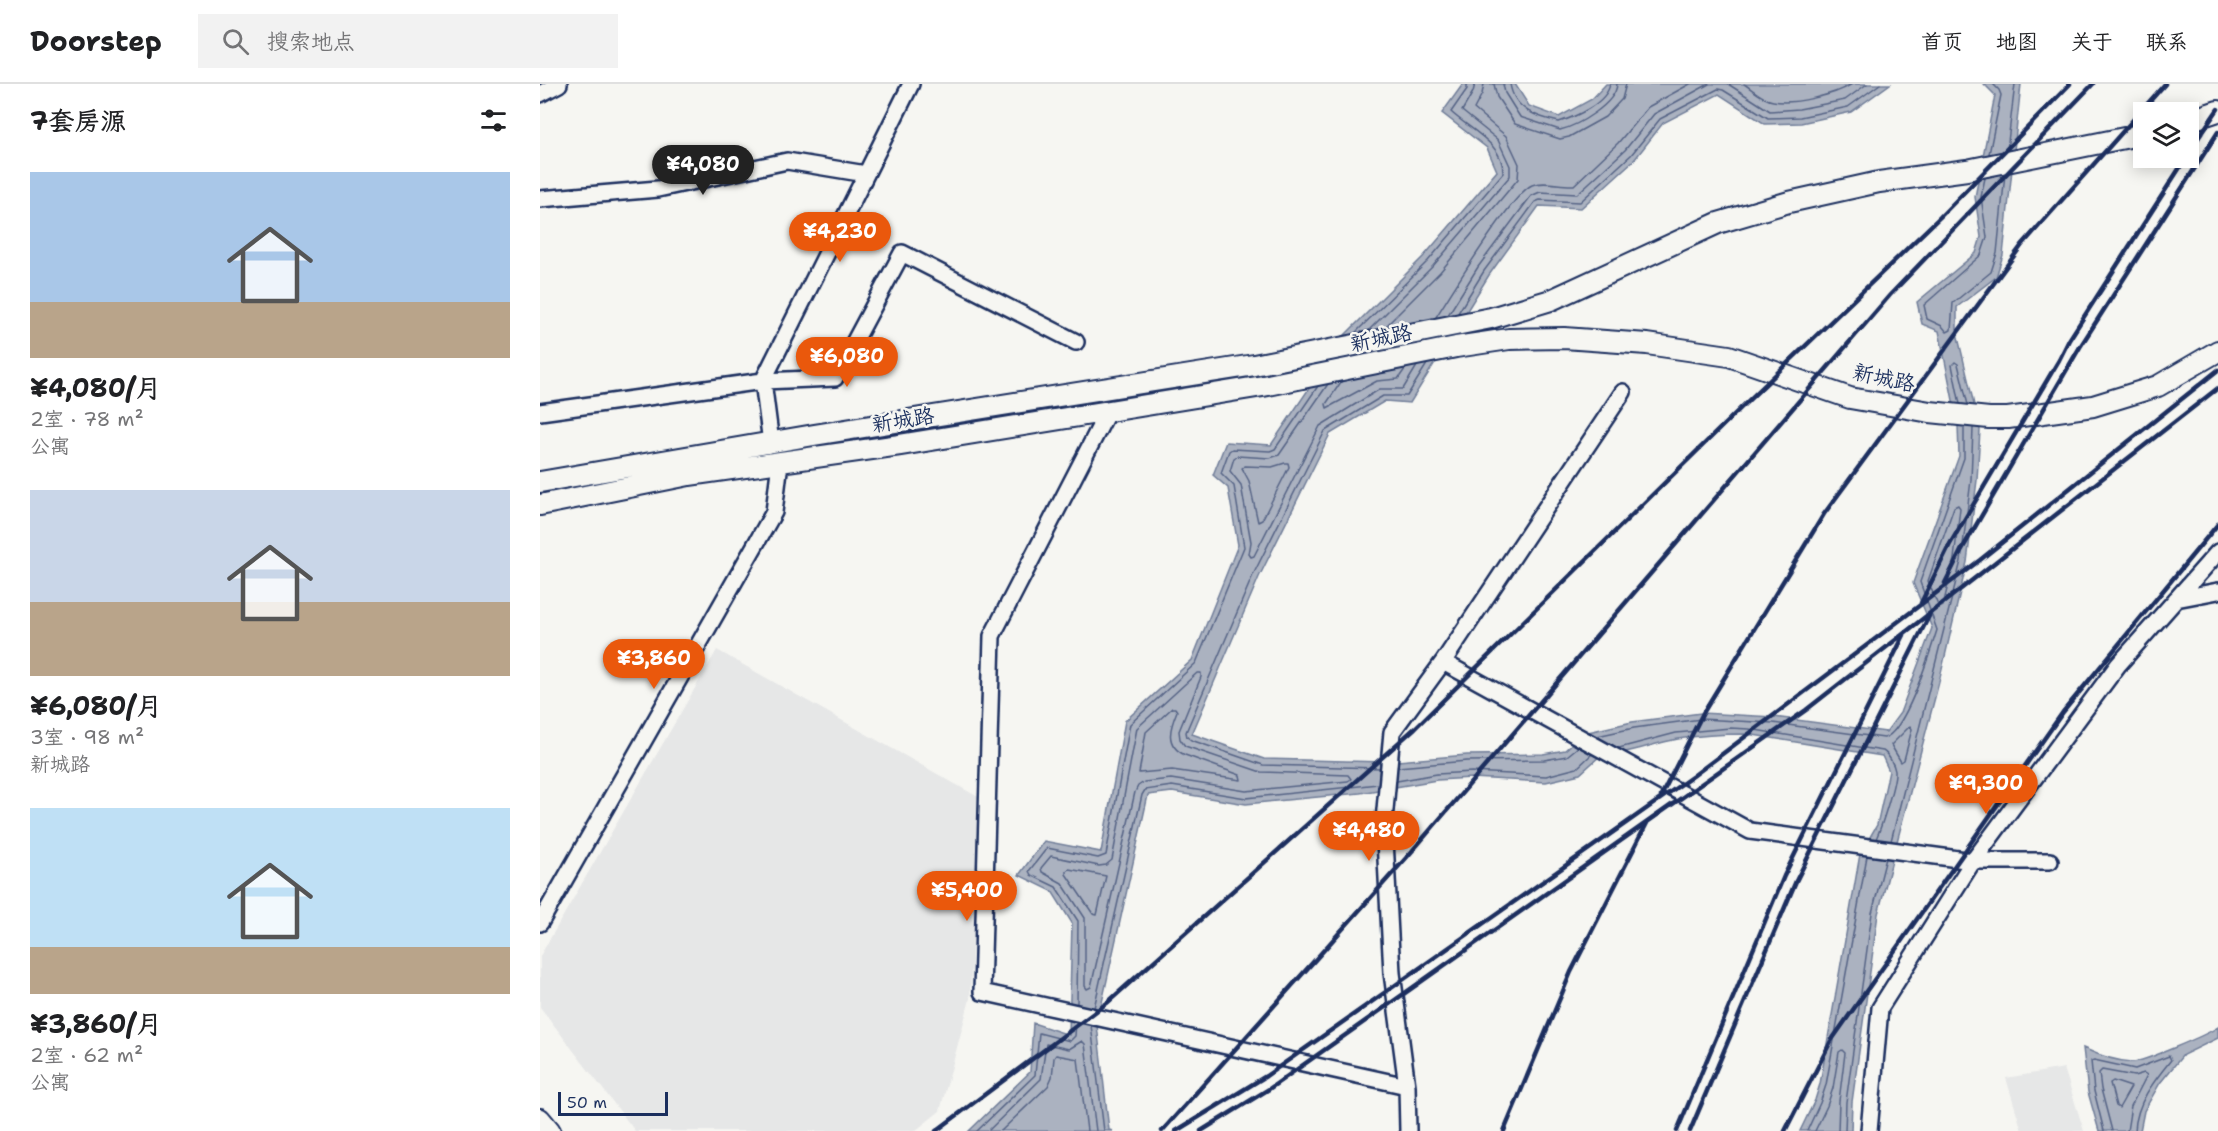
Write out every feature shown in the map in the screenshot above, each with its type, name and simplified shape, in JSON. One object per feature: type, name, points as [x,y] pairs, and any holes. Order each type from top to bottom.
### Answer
[{"type":"main road","points":[[2199,117],[2218,111]]},
{"type":"main road","name":"新城路","points":[[540,482],[1254,365],[1464,324],[1551,300],[1718,223],[1790,202],[1879,182],[1967,170],[2133,136]]},
{"type":"main road","name":"新城路","points":[[550,503],[689,475],[1263,386],[1446,349],[1509,339],[1564,338],[1647,344],[1729,356],[1850,398],[1930,412],[2008,418],[2093,406],[2158,386],[2218,351]]},
{"type":"main road","points":[[540,1119],[550,1131]]},
{"type":"street","points":[[771,443],[763,381],[910,84]]},
{"type":"street","points":[[540,199],[658,189],[787,161],[866,174]]},
{"type":"street","points":[[540,412],[763,381],[835,378],[902,253],[1076,342]]},
{"type":"street","points":[[1408,1131],[1407,1086],[1392,974],[1384,821],[1392,732],[1443,662],[1623,392]]},
{"type":"street","points":[[1108,411],[992,636],[982,992],[1407,1086]]},
{"type":"street","points":[[540,923],[774,512],[780,462]]},
{"type":"street","points":[[1869,1131],[1880,1008],[1973,861],[2118,665],[2218,552]]},
{"type":"street","points":[[2176,599],[2218,591]]},
{"type":"street","points":[[1443,662],[1750,831],[1973,861],[2050,861]]},
{"type":"shaded area","points":[[717,650],[980,798],[970,999],[940,1111],[915,1131],[635,1131],[540,1007],[540,956]]},
{"type":"shaded area","points":[[2064,1068],[2084,1131],[2022,1131],[2006,1078]]},
{"type":"water","points":[[1463,84],[1515,84],[1529,106],[1559,117],[1592,99],[1606,84],[1890,84],[1851,112],[1801,123],[1765,124],[1719,94],[1663,123],[1635,159],[1581,208],[1539,206],[1489,275],[1410,403],[1385,401],[1330,434],[1259,577],[1192,734],[1264,759],[1386,762],[1467,755],[1543,754],[1565,750],[1584,733],[1632,722],[1701,713],[1774,717],[1886,732],[1900,713],[1932,628],[1913,583],[1959,456],[1958,425],[1939,331],[1922,324],[1917,302],[1976,253],[1981,237],[1975,197],[1995,95],[1984,84],[2021,84],[2003,255],[1996,277],[1957,307],[1957,333],[1980,430],[1977,480],[1967,562],[1939,682],[1878,914],[1852,1102],[1851,1131],[1800,1131],[1820,1084],[1860,854],[1877,825],[1889,771],[1882,756],[1747,734],[1687,738],[1621,753],[1601,755],[1580,774],[1546,782],[1472,778],[1437,780],[1360,793],[1246,804],[1172,792],[1148,795],[1097,1025],[1109,1130],[1113,1131],[969,1131],[1030,1072],[1033,1023],[1069,1035],[1072,923],[1052,891],[1019,875],[1044,841],[1101,852],[1125,721],[1192,660],[1238,545],[1228,488],[1213,475],[1226,442],[1271,445],[1345,335],[1424,256],[1497,171],[1487,148],[1442,113]]},
{"type":"water","points":[[2218,1027],[2218,1038],[2183,1055],[2160,1083],[2144,1111],[2140,1131],[2099,1131],[2088,1092],[2083,1048],[2107,1057],[2132,1062],[2175,1048]]},
{"type":"railway","points":[[936,1131],[1107,1003],[1415,728],[1750,399],[1940,217],[2070,84]]},
{"type":"railway","points":[[1162,1131],[1407,857],[1890,295],[2093,84]]},
{"type":"railway","points":[[1661,796],[1703,713],[1824,514],[2022,245],[2165,84]]},
{"type":"railway","points":[[2199,137],[2218,109]]},
{"type":"railway","points":[[1945,583],[1961,551],[2080,347],[2218,132]]},
{"type":"railway","points":[[1921,603],[1950,544],[2069,340],[2180,168]]},
{"type":"railway","points":[[1176,1131],[1266,1076],[1693,776],[1980,560],[2218,370]]},
{"type":"railway","points":[[1201,1131],[1269,1089],[1806,710],[2218,388]]},
{"type":"railway","points":[[1785,1131],[1831,1041],[2063,712],[2218,524]]},
{"type":"railway","points":[[1690,1131],[1796,881],[1929,616]]},
{"type":"railway","points":[[1677,1131],[1784,876],[1904,635]]},
{"type":"railway","points":[[1504,1131],[1571,972],[1647,823]]}]
